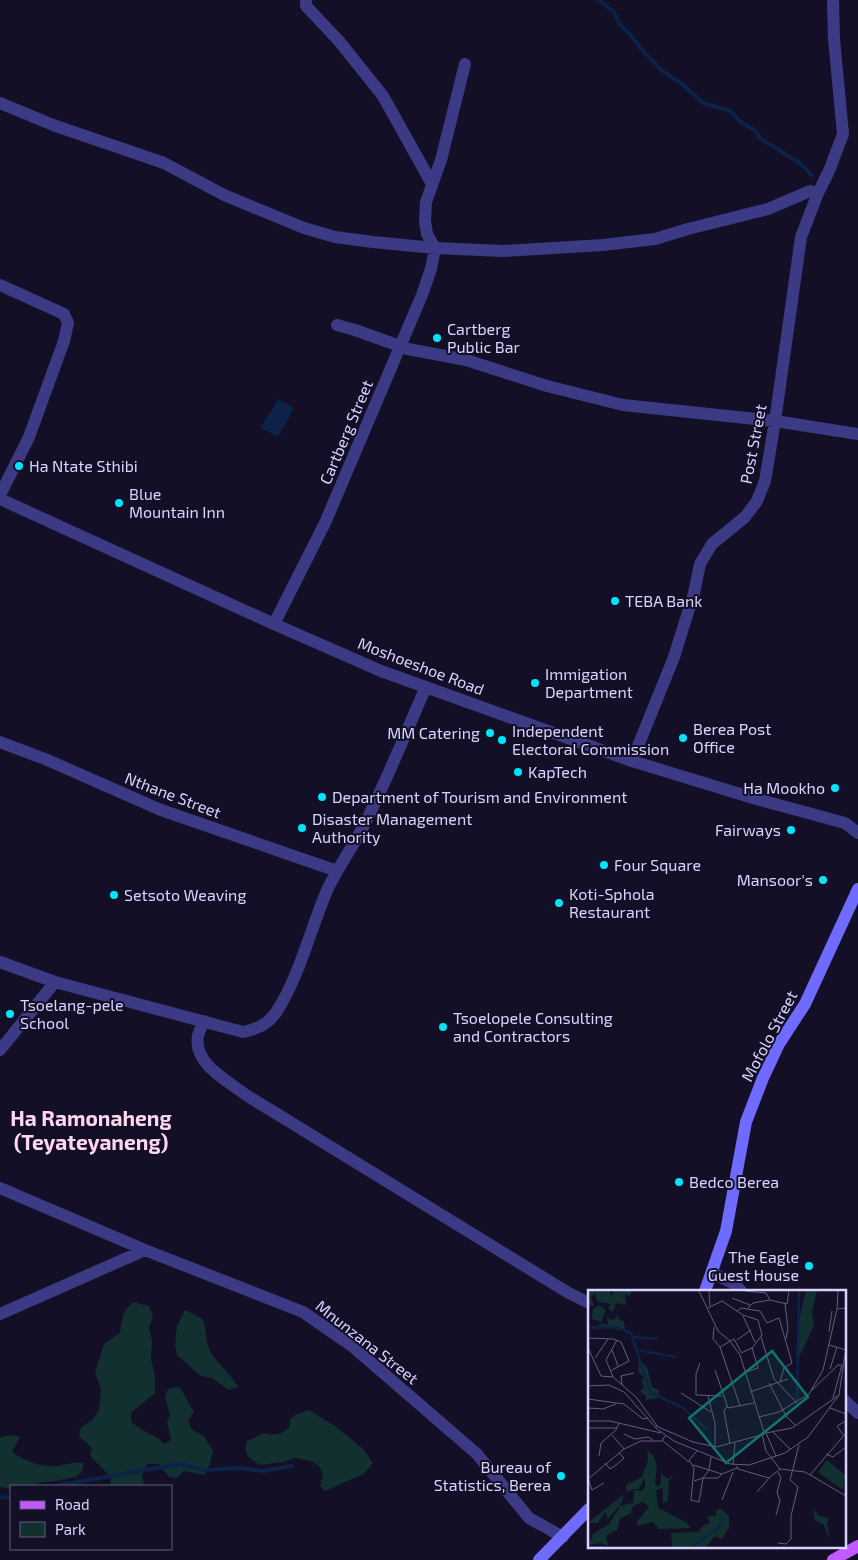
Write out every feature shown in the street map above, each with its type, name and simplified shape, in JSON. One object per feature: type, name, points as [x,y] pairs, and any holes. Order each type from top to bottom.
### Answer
[{"type":"main road","name":"Mofolo Street","points":[[705,1290],[726,1231],[746,1122],[760,1086],[780,1044],[805,1004],[858,889]]},
{"type":"main road","points":[[539,1560],[588,1510]]},
{"type":"main road","points":[[833,1560],[858,1546]]},
{"type":"street","points":[[306,0],[306,6],[339,41],[383,96],[432,184]]},
{"type":"street","name":"Post Street","points":[[632,761],[674,657],[694,593],[700,564],[712,544],[745,517],[757,502],[765,481],[801,236],[818,193],[830,171],[843,134],[834,39],[833,0]]},
{"type":"street","points":[[435,248],[427,234],[425,221],[426,202],[441,160],[465,64]]},
{"type":"street","points":[[0,103],[52,125],[164,162],[224,195],[304,228],[335,237],[435,248],[503,251],[603,245],[655,239],[768,209],[810,190],[818,193]]},
{"type":"street","name":"Cartberg Street","points":[[274,624],[325,523],[422,295],[431,270],[435,248]]},
{"type":"street","points":[[0,285],[64,314],[68,324],[64,341],[29,437],[0,497]]},
{"type":"street","points":[[337,325],[400,346],[466,360],[547,386],[624,405],[775,421],[858,434]]},
{"type":"street","name":"Moshoeshoe Road","points":[[0,497],[274,624],[381,671],[632,761],[753,798],[852,822],[858,833]]},
{"type":"street","points":[[0,962],[56,982],[242,1032],[257,1029],[276,1012],[290,986],[328,888],[362,829],[426,687]]},
{"type":"street","name":"Nthane Street","points":[[0,742],[45,759],[162,810],[337,871]]},
{"type":"street","points":[[0,1050],[56,982]]},
{"type":"street","points":[[204,1021],[198,1036],[199,1050],[206,1065],[246,1095],[567,1292],[588,1302]]},
{"type":"street","name":"Mnunzana Street","points":[[0,1188],[145,1250],[303,1312],[352,1346],[477,1454],[529,1518],[563,1537]]},
{"type":"street","points":[[0,1314],[145,1250]]},
{"type":"street","points":[[712,1273],[735,1284],[740,1290]]},
{"type":"street","points":[[846,1402],[858,1413]]},
{"type":"green space","points":[[133,1302],[149,1306],[153,1316],[149,1328],[152,1341],[151,1358],[155,1377],[155,1393],[131,1413],[131,1422],[165,1444],[171,1440],[167,1421],[170,1416],[165,1396],[168,1389],[179,1387],[194,1411],[188,1421],[192,1430],[203,1435],[213,1451],[205,1475],[184,1471],[177,1478],[169,1477],[159,1464],[147,1464],[142,1475],[144,1485],[110,1485],[111,1477],[90,1456],[92,1448],[79,1436],[80,1429],[93,1419],[99,1410],[101,1390],[95,1372],[104,1344],[120,1333],[123,1316]]},
{"type":"green space","points":[[185,1310],[203,1319],[211,1353],[238,1387],[228,1390],[212,1378],[201,1376],[177,1355],[175,1345],[177,1326]]},
{"type":"green space","points":[[309,1410],[338,1428],[364,1450],[373,1463],[364,1474],[325,1491],[320,1486],[323,1475],[320,1467],[313,1462],[295,1458],[284,1462],[260,1465],[246,1453],[247,1441],[264,1433],[274,1435],[283,1432],[289,1428],[290,1419],[297,1414]]},
{"type":"green space","points":[[12,1435],[20,1437],[12,1452],[33,1463],[60,1466],[84,1463],[82,1472],[75,1477],[57,1481],[32,1485],[10,1485],[10,1489],[0,1487],[0,1437]]},
{"type":"water","points":[[278,399],[294,408],[278,437],[261,428]]},
{"type":"waterway","points":[[598,0],[614,12],[620,25],[661,70],[682,84],[703,103],[730,111],[741,122],[754,130],[761,139],[800,163],[811,175]]},
{"type":"waterway","points":[[61,1485],[179,1464],[206,1470],[238,1468],[263,1471],[292,1466]]},
{"type":"waterway","points":[[0,1497],[10,1498]]},
{"type":"place","name":"Cartberg Public Bar","points":[[437,338]]},
{"type":"place","name":"Ha Ntate Sthibi","points":[[19,466]]},
{"type":"place","name":"Blue Mountain Inn","points":[[119,503]]},
{"type":"place","name":"TEBA Bank","points":[[615,601]]},
{"type":"place","name":"Immigation Department","points":[[535,683]]},
{"type":"place","name":"MM Catering","points":[[490,733]]},
{"type":"place","name":"Berea Post Office","points":[[683,738]]},
{"type":"place","name":"Independent Electoral Commission","points":[[502,740]]},
{"type":"place","name":"KapTech","points":[[518,772]]},
{"type":"place","name":"Ha Mookho","points":[[835,788]]},
{"type":"place","name":"Department of Tourism and Environment","points":[[322,797]]},
{"type":"place","name":"Disaster Management Authority","points":[[302,828]]},
{"type":"place","name":"Fairways","points":[[791,830]]},
{"type":"place","name":"Four Square","points":[[604,865]]},
{"type":"place","name":"Mansoor's","points":[[823,880]]},
{"type":"place","name":"Setsoto Weaving","points":[[114,895]]},
{"type":"place","name":"Koti-Sphola Restaurant","points":[[559,903]]},
{"type":"place","name":"Tsoelang-pele School","points":[[10,1014]]},
{"type":"place","name":"Tsoelopele Consulting and Contractors","points":[[443,1027]]},
{"type":"place","name":"Bedco Berea","points":[[679,1182]]},
{"type":"place","name":"The Eagle Guest House","points":[[809,1266]]},
{"type":"place","name":"Bureau of Statistics, Berea","points":[[561,1476]]},
{"type":"district","name":"Ha Ramonaheng (Teyateyaneng)","points":[[91,1131]]}]
